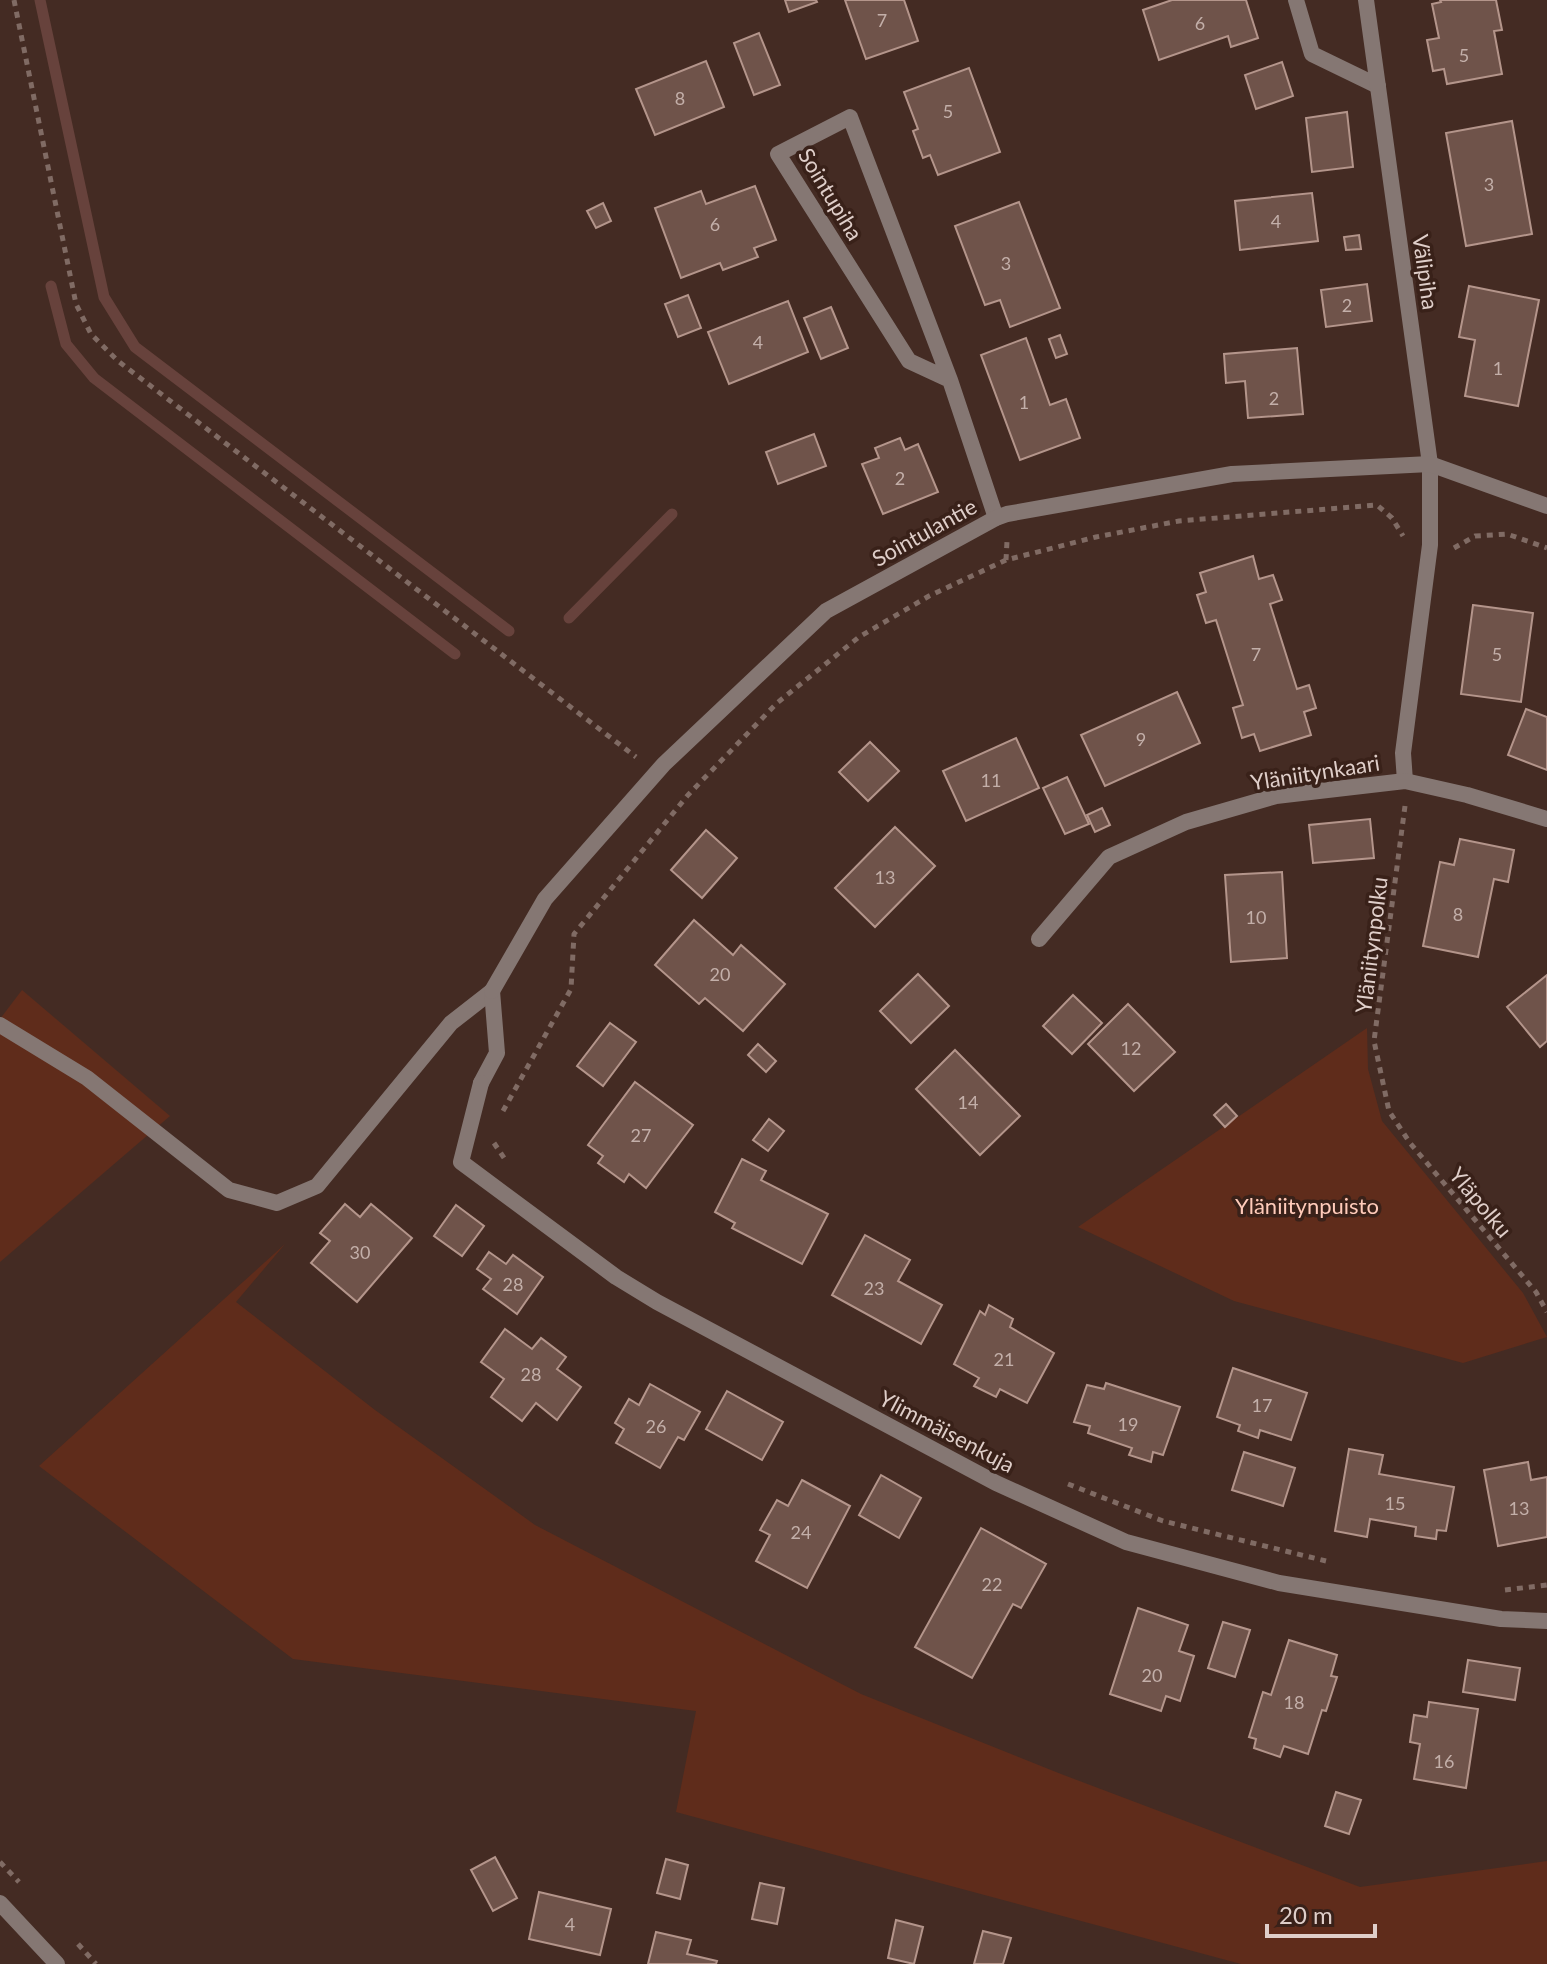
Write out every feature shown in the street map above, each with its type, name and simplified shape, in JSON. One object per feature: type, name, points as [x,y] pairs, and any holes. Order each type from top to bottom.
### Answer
[{"type":"street","points":[[1296,0],[1312,54],[1378,86]]},
{"type":"street","name":"Välipiha","points":[[1366,0],[1430,464]]},
{"type":"street","name":"Sointupiha","points":[[950,380],[909,361],[778,154],[850,117],[950,380],[996,518]]},
{"type":"street","name":"Sointulantie","points":[[492,991],[545,899],[664,764],[826,611],[996,518],[1232,474],[1430,464],[1547,506]]},
{"type":"street","name":"Yläniitynkaari","points":[[1405,781],[1403,753],[1430,545],[1430,464]]},
{"type":"street","name":"Yläniitynkaari","points":[[1039,939],[1109,857],[1186,822],[1276,796],[1405,781],[1467,795],[1547,819]]},
{"type":"street","points":[[0,1025],[87,1078],[229,1190],[277,1203],[317,1186],[451,1023],[492,991]]},
{"type":"street","name":"Ylimmäisenkuja","points":[[492,991],[497,1053],[481,1083],[461,1162],[616,1277],[657,1302],[996,1483],[1126,1542],[1279,1583],[1501,1619],[1547,1621]]},
{"type":"street","points":[[0,1903],[57,1964]]},
{"type":"path","points":[[14,0],[76,304],[91,334],[118,361],[688,795]]},
{"type":"path","points":[[501,1114],[571,989],[574,934],[688,795],[777,703],[859,637],[929,596],[1006,560],[1096,537],[1179,521],[1377,505],[1392,518],[1406,540],[1455,548],[1475,536],[1507,534],[1547,548]]},
{"type":"path","name":"Yläniitynpolku","points":[[1389,1111],[1374,1041],[1405,803],[1405,781]]},
{"type":"path","name":"Yläpolku","points":[[1389,1111],[1410,1143],[1536,1292],[1547,1312]]},
{"type":"path","points":[[493,1142],[505,1161],[517,1170]]},
{"type":"path","points":[[1066,1483],[1163,1521],[1332,1563]]},
{"type":"path","points":[[1503,1591],[1547,1585]]},
{"type":"green space","points":[[22,990],[170,1116],[0,1262],[0,1019]]},
{"type":"green space","name":"Yläniitynpuisto","points":[[1367,1028],[1368,1069],[1382,1121],[1523,1293],[1547,1337],[1463,1363],[1234,1301],[1078,1227]]},
{"type":"green space","points":[[285,1244],[236,1302],[375,1410],[535,1525],[861,1694],[1061,1774],[1360,1887],[1547,1861],[1547,1964],[1241,1964],[676,1812],[696,1711],[293,1659],[39,1466]]},
{"type":"building","points":[[785,0],[816,0],[817,2],[789,12]]},
{"type":"building","points":[[845,0],[904,0],[918,41],[866,59]]},
{"type":"building","points":[[1172,0],[1246,0],[1258,38],[1231,47],[1228,36],[1159,60],[1143,10]]},
{"type":"building","points":[[1440,0],[1496,0],[1502,30],[1494,31],[1502,74],[1447,84],[1444,69],[1433,71],[1427,40],[1439,38],[1432,4]]},
{"type":"building","points":[[759,33],[780,85],[754,95],[734,43]]},
{"type":"building","points":[[706,61],[724,107],[655,135],[636,89]]},
{"type":"building","points":[[1282,62],[1293,96],[1256,109],[1245,75]]},
{"type":"building","points":[[969,68],[1000,152],[938,175],[930,155],[923,158],[913,131],[918,129],[904,92]]},
{"type":"building","points":[[1347,112],[1353,167],[1312,172],[1306,118]]},
{"type":"building","points":[[1512,121],[1532,234],[1466,246],[1446,133]]},
{"type":"building","points":[[755,186],[776,240],[754,248],[758,257],[723,270],[720,263],[681,278],[655,208],[701,191],[706,204]]},
{"type":"building","points":[[1312,193],[1318,241],[1240,250],[1235,201]]},
{"type":"building","points":[[1019,202],[1060,308],[1010,327],[1000,300],[985,305],[955,226]]},
{"type":"building","points":[[603,203],[611,221],[596,228],[587,211]]},
{"type":"building","points":[[1359,235],[1361,249],[1346,250],[1344,237]]},
{"type":"building","points":[[1367,284],[1372,321],[1326,327],[1321,290]]},
{"type":"building","points":[[1469,286],[1539,300],[1518,406],[1465,396],[1475,340],[1459,337]]},
{"type":"building","points":[[688,295],[701,328],[678,337],[665,304]]},
{"type":"building","points":[[788,301],[808,352],[729,384],[708,332]]},
{"type":"building","points":[[831,307],[848,348],[821,359],[804,318]]},
{"type":"building","points":[[1060,335],[1067,354],[1056,358],[1049,339]]},
{"type":"building","points":[[1026,338],[1050,405],[1066,399],[1080,438],[1020,460],[981,355]]},
{"type":"building","points":[[1297,348],[1303,414],[1248,418],[1245,381],[1226,383],[1224,354]]},
{"type":"building","points":[[814,434],[826,466],[778,484],[766,452]]},
{"type":"building","points":[[900,438],[905,450],[918,444],[938,492],[883,514],[862,464],[879,458],[875,448]]},
{"type":"building","points":[[1253,556],[1259,579],[1273,575],[1282,600],[1270,604],[1297,689],[1309,685],[1316,708],[1304,712],[1311,735],[1260,751],[1254,734],[1242,738],[1233,708],[1243,705],[1216,620],[1206,623],[1197,595],[1206,592],[1200,573]]},
{"type":"building","points":[[1473,605],[1533,613],[1521,702],[1461,694]]},
{"type":"building","points":[[1177,692],[1200,743],[1105,786],[1081,735]]},
{"type":"building","points":[[1526,709],[1547,717],[1547,770],[1508,755]]},
{"type":"building","points":[[1016,738],[1039,788],[966,821],[943,771]]},
{"type":"building","points":[[870,742],[899,771],[868,801],[839,772]]},
{"type":"building","points":[[1067,777],[1089,824],[1065,834],[1043,788]]},
{"type":"building","points":[[1102,808],[1110,825],[1095,832],[1087,815]]},
{"type":"building","points":[[1370,819],[1374,858],[1313,863],[1309,825]]},
{"type":"building","points":[[895,827],[935,866],[875,927],[835,888]]},
{"type":"building","points":[[706,830],[737,858],[702,898],[671,870]]},
{"type":"building","points":[[1460,839],[1514,850],[1508,882],[1494,879],[1478,957],[1423,946],[1440,862],[1454,865]]},
{"type":"building","points":[[1282,872],[1287,958],[1231,962],[1225,875]]},
{"type":"building","points":[[694,920],[733,955],[741,945],[785,984],[743,1031],[705,998],[699,1004],[655,965]]},
{"type":"building","points":[[918,974],[949,1006],[911,1043],[880,1011]]},
{"type":"building","points":[[1547,975],[1547,1041],[1540,1047],[1507,1007]]},
{"type":"building","points":[[1073,995],[1102,1023],[1072,1054],[1043,1026]]},
{"type":"building","points":[[1128,1004],[1175,1052],[1134,1091],[1088,1044]]},
{"type":"building","points":[[610,1023],[636,1042],[603,1086],[577,1066]]},
{"type":"building","points":[[758,1044],[776,1061],[766,1072],[748,1055]]},
{"type":"building","points":[[955,1050],[1020,1116],[980,1155],[916,1089]]},
{"type":"building","points":[[635,1082],[693,1125],[646,1188],[629,1174],[624,1182],[598,1163],[603,1156],[588,1145]]},
{"type":"building","points":[[1226,1104],[1237,1116],[1225,1127],[1214,1115]]},
{"type":"building","points":[[769,1119],[784,1131],[768,1151],[753,1140]]},
{"type":"building","points":[[742,1159],[766,1171],[761,1180],[828,1214],[802,1264],[732,1228],[735,1223],[715,1212]]},
{"type":"building","points":[[345,1204],[360,1217],[371,1204],[412,1238],[357,1302],[311,1263],[330,1241],[320,1233]]},
{"type":"building","points":[[456,1205],[484,1226],[462,1256],[434,1236]]},
{"type":"building","points":[[865,1235],[910,1260],[898,1281],[942,1305],[921,1344],[832,1295]]},
{"type":"building","points":[[489,1252],[506,1264],[513,1255],[543,1277],[517,1314],[483,1289],[491,1279],[477,1269]]},
{"type":"building","points":[[989,1305],[1013,1319],[1010,1327],[1054,1353],[1027,1403],[1000,1389],[996,1397],[974,1386],[979,1378],[954,1364],[980,1311],[985,1315]]},
{"type":"building","points":[[505,1329],[532,1349],[541,1338],[566,1357],[557,1369],[581,1387],[557,1420],[536,1403],[522,1421],[491,1397],[504,1379],[481,1362]]},
{"type":"building","points":[[1233,1368],[1307,1393],[1291,1440],[1260,1430],[1258,1438],[1238,1431],[1240,1425],[1217,1417]]},
{"type":"building","points":[[1106,1383],[1180,1407],[1163,1455],[1153,1452],[1151,1462],[1129,1455],[1132,1448],[1088,1433],[1090,1426],[1074,1422],[1087,1385],[1104,1389]]},
{"type":"building","points":[[650,1384],[700,1412],[684,1440],[678,1437],[660,1468],[616,1443],[624,1429],[615,1423],[629,1399],[639,1405]]},
{"type":"building","points":[[727,1391],[783,1422],[762,1460],[706,1429]]},
{"type":"building","points":[[1349,1449],[1383,1455],[1379,1474],[1454,1487],[1446,1531],[1437,1530],[1436,1539],[1415,1536],[1416,1527],[1370,1519],[1367,1537],[1335,1531]]},
{"type":"building","points":[[1244,1452],[1295,1468],[1283,1506],[1232,1490]]},
{"type":"building","points":[[1528,1462],[1531,1480],[1547,1477],[1547,1537],[1498,1546],[1484,1470]]},
{"type":"building","points":[[881,1475],[921,1498],[899,1538],[859,1515]]},
{"type":"building","points":[[802,1480],[850,1506],[807,1588],[756,1561],[770,1535],[760,1530],[777,1500],[788,1506]]},
{"type":"building","points":[[981,1528],[1046,1564],[1021,1608],[1013,1604],[972,1678],[915,1647]]},
{"type":"building","points":[[1138,1608],[1188,1625],[1179,1651],[1194,1656],[1180,1701],[1166,1696],[1161,1711],[1110,1694]]},
{"type":"building","points":[[1223,1622],[1250,1630],[1235,1677],[1208,1668]]},
{"type":"building","points":[[1289,1640],[1337,1655],[1331,1676],[1337,1677],[1326,1711],[1322,1710],[1308,1754],[1284,1746],[1280,1757],[1254,1748],[1256,1739],[1249,1737],[1263,1692],[1271,1695]]},
{"type":"building","points":[[1468,1660],[1520,1668],[1515,1700],[1463,1692]]},
{"type":"building","points":[[1429,1702],[1478,1709],[1466,1788],[1414,1779],[1420,1744],[1410,1742],[1414,1715],[1427,1717]]},
{"type":"building","points":[[1336,1792],[1361,1800],[1349,1834],[1325,1826]]},
{"type":"building","points":[[495,1857],[517,1898],[493,1911],[471,1870]]},
{"type":"building","points":[[666,1859],[688,1865],[680,1899],[657,1893]]},
{"type":"building","points":[[760,1883],[784,1888],[777,1924],[752,1919]]},
{"type":"building","points":[[539,1892],[611,1909],[600,1955],[529,1939]]},
{"type":"building","points":[[896,1920],[923,1927],[914,1964],[888,1958]]},
{"type":"building","points":[[983,1931],[1011,1938],[1003,1964],[974,1964]]},
{"type":"building","points":[[656,1932],[691,1940],[687,1954],[717,1961],[716,1964],[648,1964]]},
{"type":"waterway","points":[[40,0],[104,297],[135,347],[509,631]]},
{"type":"waterway","points":[[51,286],[66,344],[94,378],[455,654]]},
{"type":"waterway","points":[[569,618],[672,514]]}]
